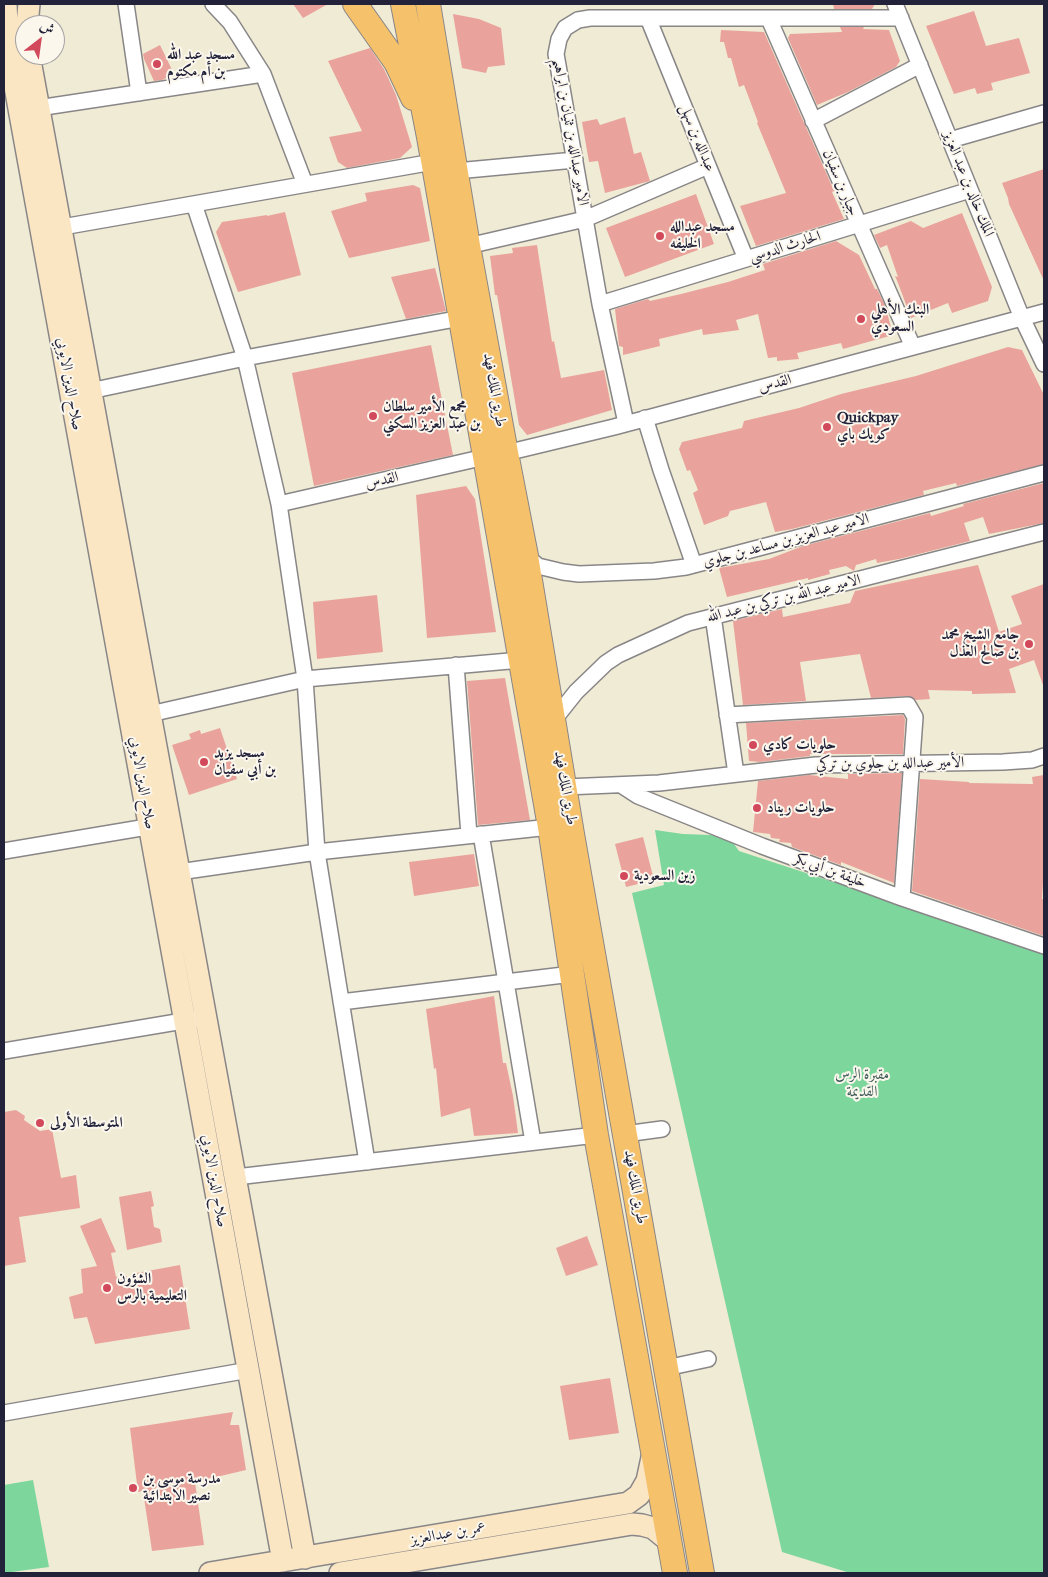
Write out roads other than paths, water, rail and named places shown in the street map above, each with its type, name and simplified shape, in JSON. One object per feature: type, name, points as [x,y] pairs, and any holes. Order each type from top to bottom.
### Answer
[{"type":"main road","points":[[355,4],[396,62],[429,137]]},
{"type":"main road","name":"طريق الملك فهد","points":[[403,4],[434,162],[461,318],[495,455],[526,556],[564,787],[702,1573]]},
{"type":"main road","name":"طريق الملك فهد","points":[[430,11],[468,246],[520,660],[550,827],[596,1135],[675,1573]]},
{"type":"main road","points":[[572,972],[596,966]]},
{"type":"street","name":"صلاح الدين الايوبي","points":[[29,4],[14,19],[8,48],[90,391],[150,714],[160,825],[185,1021],[283,1561]]},
{"type":"street","points":[[126,4],[139,93]]},
{"type":"street","points":[[213,4],[230,22],[263,74],[305,184]]},
{"type":"street","name":"الملك خالد بن عبد العزيز","points":[[895,4],[1022,318],[1044,364]]},
{"type":"street","name":"الامير عبدالله بن ثنيان بن ابراهيم","points":[[626,423],[600,304],[556,54],[559,39],[565,28],[578,20],[590,18],[901,18]]},
{"type":"street","name":"عبدالله بن سهل","points":[[648,18],[746,259]]},
{"type":"street","name":"جبار بن سفيان","points":[[769,19],[913,347]]},
{"type":"street","name":"صلاح الدين الايوبي","points":[[31,65],[38,108],[51,229],[160,825],[179,872],[305,1558]]},
{"type":"street","points":[[813,121],[920,65]]},
{"type":"street","points":[[38,108],[263,74]]},
{"type":"street","points":[[950,140],[1044,113]]},
{"type":"street","points":[[456,171],[575,160]]},
{"type":"street","points":[[51,229],[434,162]]},
{"type":"street","points":[[468,246],[585,219],[708,166]]},
{"type":"street","name":"الحارث الدوسي","points":[[600,304],[970,190]]},
{"type":"street","points":[[194,204],[246,358],[279,504],[305,679],[316,852],[367,1162]]},
{"type":"street","name":"القدس","points":[[279,504],[495,455],[646,418],[1044,312]]},
{"type":"street","points":[[90,391],[246,358],[461,318]]},
{"type":"street","points":[[646,418],[661,470],[694,565]]},
{"type":"street","name":"الامير عبد العزيز بن مساعد بن جلوي","points":[[526,556],[538,566],[579,574],[654,571],[694,565],[1044,473]]},
{"type":"street","name":"الامير عبد الله بن تركي بن عبد الله","points":[[554,721],[576,692],[606,663],[618,655],[688,623],[1044,532]]},
{"type":"street","points":[[564,787],[621,785],[736,774],[713,616]]},
{"type":"street","points":[[150,714],[305,679],[520,660]]},
{"type":"street","points":[[456,665],[475,835],[505,982],[533,1142]]},
{"type":"street","points":[[727,715],[908,704],[915,717],[902,898]]},
{"type":"street","name":"الأمير عبدالله بن جلوي بن تركي","points":[[736,774],[816,765],[1003,762],[1032,760],[1044,756]]},
{"type":"street","name":"خليفة بن أبي بكر","points":[[621,785],[638,796],[762,846],[902,898],[1044,946]]},
{"type":"street","points":[[4,851],[160,825]]},
{"type":"street","points":[[179,872],[316,852],[550,827]]},
{"type":"street","points":[[341,1002],[572,972]]},
{"type":"street","points":[[4,1051],[206,1018]]},
{"type":"street","points":[[625,1134],[662,1129]]},
{"type":"street","points":[[236,1177],[596,1135]]},
{"type":"street","points":[[666,1368],[708,1359]]},
{"type":"street","points":[[4,1413],[249,1370]]},
{"type":"street","name":"عمر بن عبدالعزيز","points":[[210,1573],[628,1502],[639,1495],[647,1481],[653,1453]]},
{"type":"street","name":"عمر بن عبدالعزيز","points":[[340,1573],[632,1524],[653,1528],[669,1542]]},
{"type":"place","name":"مسجد عبد الله بن أم مكتوم","points":[[157,64]]},
{"type":"place","name":"مسجد عبدالله الخليفه","points":[[660,236]]},
{"type":"place","name":"البنك الأهلي السعودي","points":[[861,319]]},
{"type":"place","name":"مجمع الأمير سلطان بن عبد العزيز السكني","points":[[373,416]]},
{"type":"place","name":"Quickpay كويك باي","points":[[827,427]]},
{"type":"place","name":"جامع الشيخ محمد بن صالح العذل","points":[[1029,644]]},
{"type":"place","name":"حلويات كادي","points":[[753,745]]},
{"type":"place","name":"مسجد يزيد بن أبي سفيان","points":[[204,762]]},
{"type":"place","name":"حلويات ريناد","points":[[757,808]]},
{"type":"place","name":"زين السعودية","points":[[624,876]]},
{"type":"place","name":"المتوسطة الأولى","points":[[40,1123]]},
{"type":"place","name":"الشؤون التعليمية بالرس","points":[[107,1288]]},
{"type":"place","name":"مدرسة موسى بن نصير الابتدائية","points":[[133,1488]]},
{"type":"park label","name":"مقبرة الرس القديمة","points":[[862,1084]]}]
